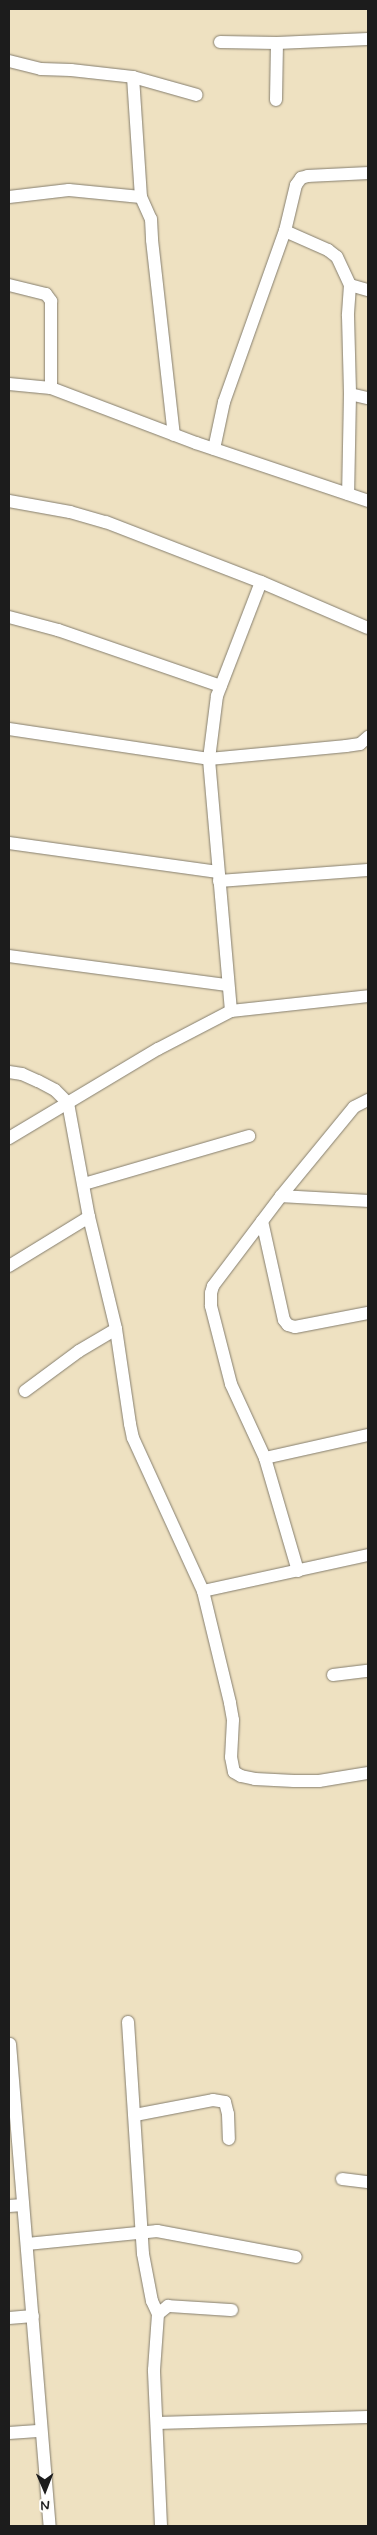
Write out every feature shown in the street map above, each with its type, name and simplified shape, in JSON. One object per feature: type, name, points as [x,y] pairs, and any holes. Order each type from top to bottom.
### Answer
[{"type":"street","points":[[220,42],[278,43],[368,39]]},
{"type":"street","points":[[276,100],[278,43]]},
{"type":"street","points":[[9,61],[41,69],[71,70],[133,77],[197,95]]},
{"type":"street","points":[[133,77],[141,197],[151,219],[174,436]]},
{"type":"street","points":[[214,449],[224,402],[285,231],[296,185],[301,178],[308,176],[368,173]]},
{"type":"street","points":[[9,193],[69,190],[141,197]]},
{"type":"street","points":[[285,231],[328,250],[337,257],[350,284],[348,316],[350,394],[348,494]]},
{"type":"street","points":[[350,284],[368,290]]},
{"type":"street","points":[[9,285],[46,294],[51,301],[51,388]]},
{"type":"street","points":[[9,384],[51,388],[174,436],[368,501]]},
{"type":"street","points":[[350,394],[368,398]]},
{"type":"street","points":[[9,501],[70,512],[106,522],[261,582],[368,628]]},
{"type":"street","points":[[231,1011],[227,985],[209,759],[211,732],[221,686],[261,582]]},
{"type":"street","points":[[9,617],[58,630],[221,686]]},
{"type":"street","points":[[9,729],[209,759],[360,744],[368,738]]},
{"type":"street","points":[[9,842],[219,876],[368,870]]},
{"type":"street","points":[[9,956],[227,985]]},
{"type":"street","points":[[9,1138],[158,1049],[231,1011],[368,996]]},
{"type":"street","points":[[9,1072],[22,1074],[38,1081],[55,1090],[68,1103],[90,1217],[116,1328],[134,1438],[202,1591],[230,1702],[233,1720],[230,1757],[234,1772],[241,1776],[255,1779],[294,1781],[320,1781],[368,1773]]},
{"type":"street","points":[[298,1571],[265,1458],[231,1384],[211,1299],[214,1286],[281,1196],[354,1107],[368,1100]]},
{"type":"street","points":[[84,1184],[249,1136]]},
{"type":"street","points":[[281,1196],[368,1201]]},
{"type":"street","points":[[9,1266],[90,1217]]},
{"type":"street","points":[[262,1221],[284,1320],[288,1325],[295,1327],[368,1313]]},
{"type":"street","points":[[25,1391],[79,1351],[116,1328]]},
{"type":"street","points":[[265,1458],[368,1434]]},
{"type":"street","points":[[202,1591],[368,1555]]},
{"type":"street","points":[[333,1675],[368,1671]]},
{"type":"street","points":[[128,2022],[143,2232],[142,2254],[152,2301],[158,2314],[154,2370],[161,2526]]},
{"type":"street","points":[[10,2044],[12,2095],[27,2244],[50,2526]]},
{"type":"street","points":[[134,2115],[213,2100],[225,2102],[228,2114],[229,2139]]},
{"type":"street","points":[[342,2180],[368,2182]]},
{"type":"street","points":[[9,2206],[23,2205]]},
{"type":"street","points":[[27,2244],[157,2231],[296,2256]]},
{"type":"street","points":[[158,2314],[168,2306],[232,2310]]},
{"type":"street","points":[[9,2318],[33,2316]]},
{"type":"street","points":[[157,2423],[368,2416]]},
{"type":"street","points":[[9,2433],[41,2431]]}]
